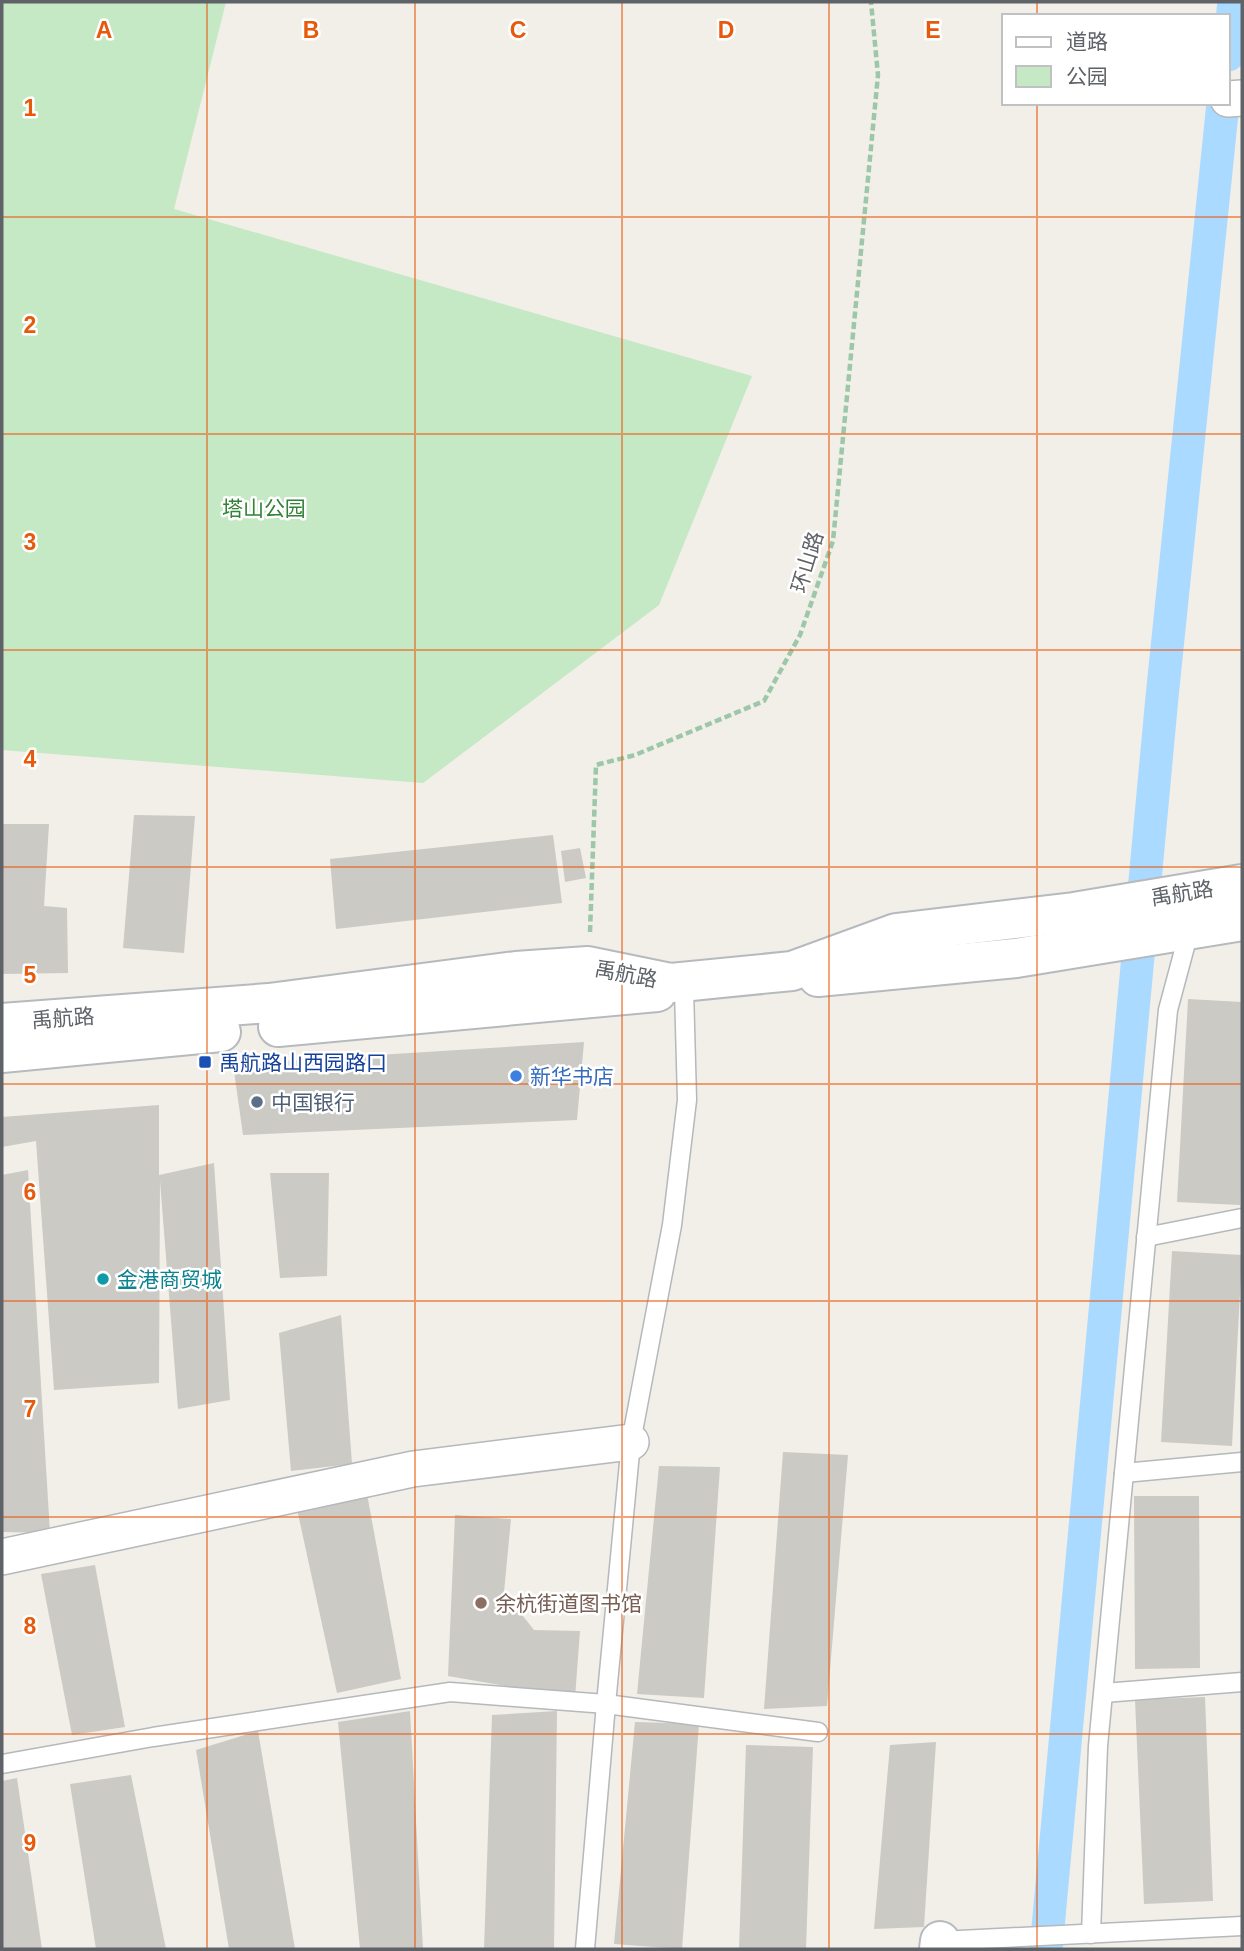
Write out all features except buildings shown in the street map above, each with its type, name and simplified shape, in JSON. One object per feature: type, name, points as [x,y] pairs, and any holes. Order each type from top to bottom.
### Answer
[{"type":"main road","name":"禹航路","points":[[2,1053],[1016,958],[1071,949],[1189,911],[1242,884]]},
{"type":"main road","name":"禹航路","points":[[2,1023],[269,1003],[516,971],[588,966],[671,983],[792,971],[896,933],[1074,912],[1189,911],[1242,921]]},
{"type":"street","points":[[2,1557],[414,1469],[631,1442]]},
{"type":"lane","points":[[1082,1934],[1168,1010],[1189,911]]},
{"type":"lane","points":[[585,1949],[631,1442],[672,1225],[687,1100],[684,989]]},
{"type":"lane","points":[[1146,1237],[1242,1218]]},
{"type":"lane","points":[[1124,1473],[1242,1462]]},
{"type":"lane","points":[[1104,1693],[1242,1682]]},
{"type":"lane","points":[[2,1764],[153,1737],[450,1692],[606,1704],[818,1732]]},
{"type":"lane","points":[[940,1945],[1021,1937],[1242,1926]]},
{"type":"path","name":"环山路","points":[[588,966],[596,765],[635,755],[764,701],[800,635],[832,541],[878,75],[871,2]]},
{"type":"green space","name":"塔山公园","points":[[2,2],[226,2],[174,209],[752,376],[659,605],[423,783],[2,750]]},
{"type":"waterway","points":[[1230,37],[1234,2]]},
{"type":"waterway","points":[[1046,1949],[1162,697],[1223,105]]},
{"type":"place","name":"禹航路山西园路口","points":[[205,1062]]},
{"type":"place","name":"新华书店","points":[[516,1076]]},
{"type":"place","name":"中国银行","points":[[257,1102]]},
{"type":"place","name":"金港商贸城","points":[[103,1279]]},
{"type":"place","name":"余杭街道图书馆","points":[[481,1603]]}]
